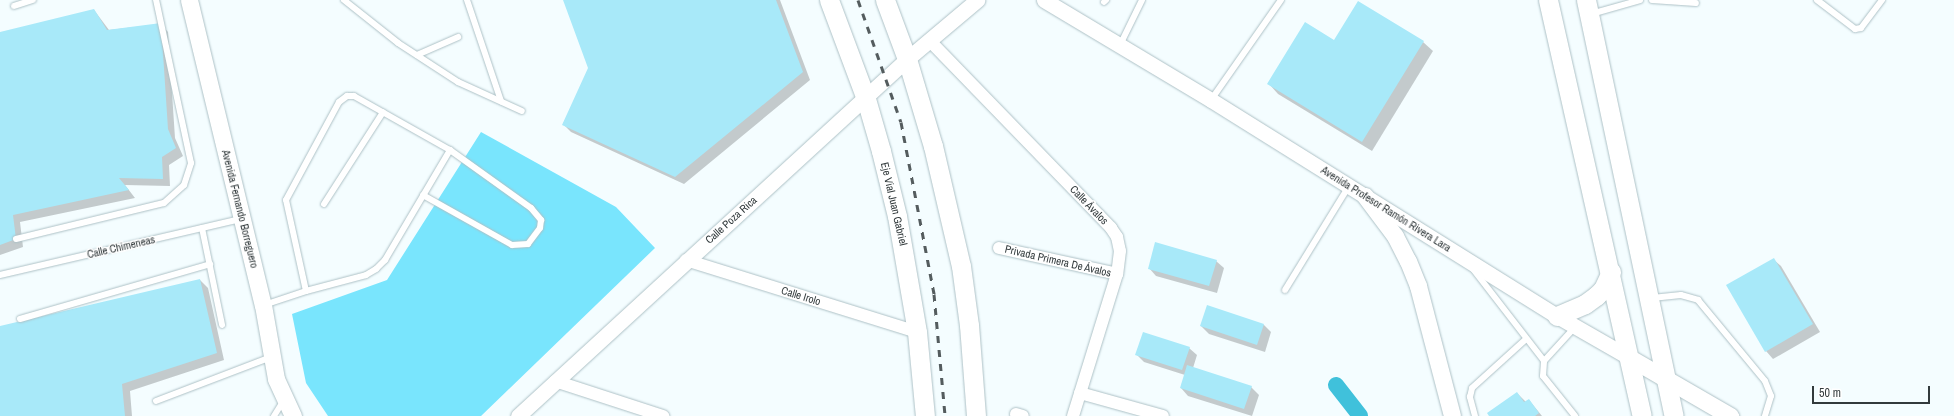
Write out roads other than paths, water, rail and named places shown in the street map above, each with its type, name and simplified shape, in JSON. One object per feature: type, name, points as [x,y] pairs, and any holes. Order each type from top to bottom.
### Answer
[{"type":"main road","name":"Avenida Fernando Borreguero","points":[[189,0],[263,305],[271,357],[283,413]]},
{"type":"main road","name":"Eje Vial Juan Gabriel","points":[[829,0],[866,99],[897,216],[917,332],[926,416]]},
{"type":"main road","points":[[885,0],[907,59],[933,146],[961,266],[969,325],[976,416]]},
{"type":"main road","points":[[1548,0],[1590,194],[1611,272],[1642,416]]},
{"type":"main road","points":[[1588,7],[1648,299],[1674,416]]},
{"type":"main road","points":[[1365,196],[1395,236],[1408,261],[1418,286],[1452,416]]},
{"type":"main road","points":[[1557,316],[1585,304],[1596,296],[1603,289],[1611,272]]},
{"type":"main road","name":"Avenida Profesor Ramón Rivera Lara","points":[[1630,358],[1730,416]]},
{"type":"street","points":[[907,59],[977,0]]},
{"type":"street","name":"Avenida Profesor Ramón Rivera Lara","points":[[1044,0],[1211,100],[1557,316],[1630,358]]},
{"type":"street","name":"Calle Ávalos","points":[[929,40],[1111,228],[1117,237],[1120,251],[1117,274],[1073,416]]},
{"type":"street","name":"Calle Poza Rica","points":[[518,416],[686,260],[866,99],[907,59]]},
{"type":"street","name":"Privada Primera De Ávalos","points":[[999,248],[1117,274]]},
{"type":"street","name":"Calle Irolo","points":[[686,260],[917,332]]},
{"type":"street","points":[[555,381],[663,416]]},
{"type":"street","points":[[1080,393],[1163,416]]},
{"type":"lane","points":[[14,6],[33,0]]},
{"type":"lane","points":[[16,239],[164,203],[184,185],[191,163],[156,0]]},
{"type":"lane","points":[[344,0],[417,55],[458,82],[522,111]]},
{"type":"lane","points":[[466,0],[501,101]]},
{"type":"lane","points":[[1120,46],[1142,0]]},
{"type":"lane","points":[[1211,100],[1281,0]]},
{"type":"lane","points":[[1588,7],[1640,0]]},
{"type":"lane","points":[[1652,0],[1696,3]]},
{"type":"lane","points":[[1817,0],[1855,29],[1861,28],[1882,0]]},
{"type":"lane","points":[[417,55],[458,37]]},
{"type":"lane","points":[[306,291],[287,211],[286,200],[290,188],[339,102],[347,96],[354,96],[450,150],[531,208],[541,220],[540,228],[528,244],[512,245],[423,195]]},
{"type":"lane","points":[[324,204],[383,112]]},
{"type":"lane","points":[[263,305],[306,291],[366,275],[376,269],[385,260],[450,150]]},
{"type":"lane","points":[[1285,290],[1349,186]]},
{"type":"lane","name":"Calle Chimeneas","points":[[0,276],[242,219]]},
{"type":"lane","points":[[202,228],[222,325]]},
{"type":"lane","points":[[1465,258],[1526,340],[1544,361]]},
{"type":"lane","points":[[20,319],[210,264]]},
{"type":"lane","points":[[1648,299],[1681,295],[1698,300],[1765,381],[1771,396],[1765,416]]},
{"type":"lane","points":[[1575,326],[1544,361],[1543,376],[1575,416]]},
{"type":"lane","points":[[1475,416],[1470,397],[1472,388],[1526,340]]},
{"type":"lane","points":[[156,401],[271,357]]},
{"type":"waterway","points":[[1336,385],[1360,416]]},
{"type":"railway","points":[[858,0],[901,122],[934,294],[945,416]]}]
